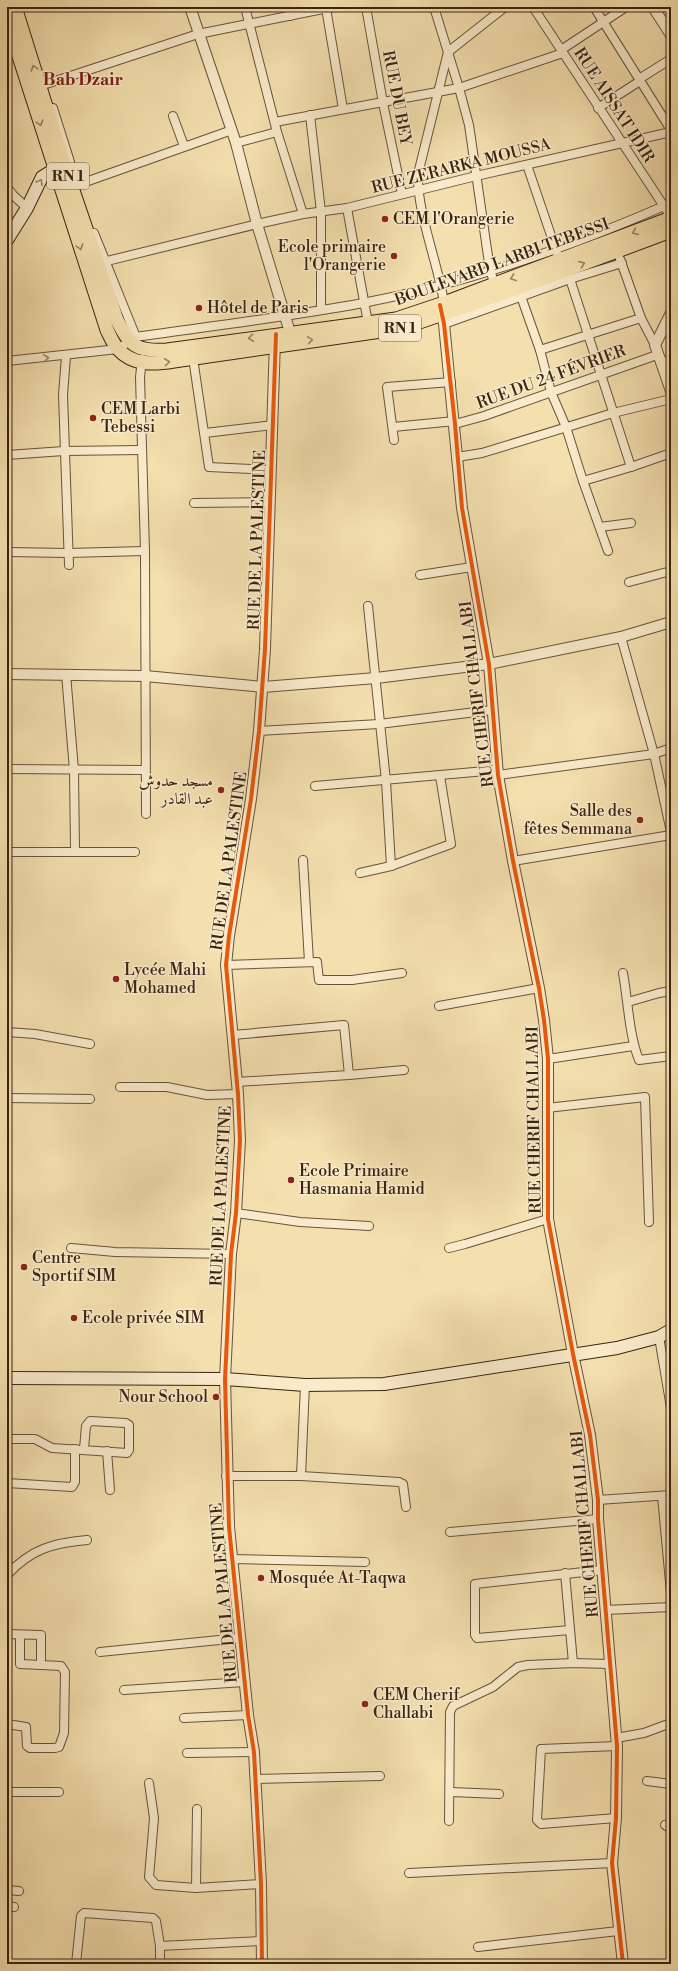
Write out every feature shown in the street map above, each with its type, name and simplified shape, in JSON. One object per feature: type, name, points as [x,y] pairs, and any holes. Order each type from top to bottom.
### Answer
[{"type":"main road","name":"RN 1","points":[[15,7],[43,85],[63,165]]},
{"type":"main road","name":"RN 1","points":[[7,19],[63,165],[96,263],[118,320],[126,337],[133,339]]},
{"type":"main road","points":[[7,240],[27,208],[42,177],[63,165]]},
{"type":"main road","name":"BOULEVARD LARBI TEBESSI","points":[[291,338],[368,322],[443,312],[520,292],[563,265],[671,218]]},
{"type":"main road","name":"BOULEVARD LARBI TEBESSI","points":[[133,339],[143,349],[167,350],[402,328],[443,312],[495,285],[617,251],[671,231]]},
{"type":"main road","name":"RN 1","points":[[96,263],[107,330],[118,349],[141,363]]},
{"type":"main road","name":"BOULEVARD LARBI TEBESSI","points":[[141,363],[152,364],[193,358],[275,340]]},
{"type":"main road","points":[[7,1378],[225,1379],[305,1385],[384,1384],[617,1348],[659,1338],[671,1330]]},
{"type":"street","points":[[190,7],[236,143],[257,224],[291,338]]},
{"type":"street","points":[[245,7],[274,122],[303,214]]},
{"type":"street","points":[[288,7],[290,16]]},
{"type":"street","name":"RUE DU BEY","points":[[366,7],[383,103],[402,194]]},
{"type":"street","points":[[434,7],[469,125],[490,270],[495,285]]},
{"type":"street","points":[[443,312],[442,284],[418,191],[418,174],[448,52],[505,7]]},
{"type":"street","name":"RUE AISSAT IDIR","points":[[533,7],[620,142],[668,205],[671,218]]},
{"type":"street","points":[[594,7],[671,131]]},
{"type":"street","points":[[274,122],[459,88],[562,52],[626,7]]},
{"type":"street","points":[[653,7],[671,35]]},
{"type":"street","points":[[43,85],[198,34],[324,8],[344,109]]},
{"type":"street","points":[[598,108],[671,59]]},
{"type":"street","points":[[310,115],[321,212],[321,309]]},
{"type":"street","points":[[173,116],[184,146]]},
{"type":"street","points":[[77,185],[232,130]]},
{"type":"street","name":"RUE ZERARKA MOUSSA","points":[[96,263],[257,224],[303,214],[347,208],[476,176],[671,131]]},
{"type":"street","points":[[236,143],[277,132]]},
{"type":"street","points":[[63,165],[77,185],[96,263]]},
{"type":"street","points":[[527,165],[588,335],[631,467]]},
{"type":"street","points":[[7,187],[27,208]]},
{"type":"street","points":[[563,265],[668,205]]},
{"type":"street","points":[[347,208],[368,322]]},
{"type":"street","points":[[617,251],[641,318],[656,350],[671,391]]},
{"type":"street","points":[[7,361],[66,356],[107,349],[118,349],[133,339],[364,303],[442,284],[490,270],[622,263]]},
{"type":"street","points":[[520,292],[540,350],[551,392],[566,427],[608,551]]},
{"type":"street","name":"RUE CHERIF CHALLABI","points":[[443,312],[455,423],[462,508],[489,664],[498,773],[513,861],[539,988],[548,1059],[548,1219],[573,1354],[590,1435],[598,1500],[598,1519],[609,1664],[617,1742],[616,1818],[612,1863],[618,1932],[623,1964]]},
{"type":"street","points":[[656,350],[671,313]]},
{"type":"street","points":[[540,350],[641,318]]},
{"type":"street","name":"RUE DE LA PALESTINE","points":[[262,1964],[261,1884],[254,1752],[239,1638],[231,1559],[226,1476],[225,1379],[231,1254],[236,1213],[240,1140],[238,1094],[226,965],[229,936],[251,799],[266,649],[275,340]]},
{"type":"street","points":[[143,349],[141,363],[146,814]]},
{"type":"street","points":[[656,350],[671,369]]},
{"type":"street","name":"RUE DU 24 FÉVRIER","points":[[393,427],[455,423],[484,416],[600,374],[656,350]]},
{"type":"street","points":[[66,356],[63,395],[69,565]]},
{"type":"street","points":[[193,358],[210,467],[271,470]]},
{"type":"street","points":[[394,440],[387,387],[451,382]]},
{"type":"street","points":[[457,457],[482,453],[613,413],[671,399]]},
{"type":"street","points":[[205,433],[273,425]]},
{"type":"street","points":[[7,455],[64,451],[142,450]]},
{"type":"street","points":[[583,480],[631,467],[671,453]]},
{"type":"street","points":[[194,503],[270,502]]},
{"type":"street","points":[[600,527],[631,523]]},
{"type":"street","points":[[7,552],[68,553],[144,550]]},
{"type":"street","points":[[420,575],[472,567]]},
{"type":"street","points":[[629,582],[671,571]]},
{"type":"street","points":[[368,606],[386,782],[390,866]]},
{"type":"street","points":[[7,674],[145,676],[263,687],[376,678],[489,664],[621,637],[671,622]]},
{"type":"street","points":[[513,861],[671,833],[668,808],[621,637]]},
{"type":"street","points":[[66,674],[74,770],[75,851]]},
{"type":"street","points":[[259,731],[379,724],[492,710]]},
{"type":"street","points":[[316,786],[498,773],[654,754],[671,748]]},
{"type":"street","points":[[7,768],[145,770]]},
{"type":"street","points":[[360,873],[390,866],[452,844],[440,776]]},
{"type":"street","points":[[7,852],[135,852]]},
{"type":"street","points":[[304,860],[309,962]]},
{"type":"street","points":[[226,965],[317,962],[319,980],[352,980],[402,974]]},
{"type":"street","points":[[623,973],[633,1046],[639,1060],[671,1056]]},
{"type":"street","points":[[439,1006],[539,988]]},
{"type":"street","points":[[628,1002],[659,992],[671,991]]},
{"type":"street","points":[[233,1035],[344,1025],[349,1075]]},
{"type":"street","points":[[7,1032],[35,1034],[90,1044]]},
{"type":"street","points":[[548,1059],[633,1046]]},
{"type":"street","points":[[236,1082],[404,1070]]},
{"type":"street","points":[[120,1087],[168,1087],[207,1095],[238,1094]]},
{"type":"street","points":[[547,1108],[644,1097],[649,1222]]},
{"type":"street","points":[[7,1098],[90,1099]]},
{"type":"street","points":[[236,1213],[300,1222],[368,1226]]},
{"type":"street","points":[[449,1248],[548,1219]]},
{"type":"street","points":[[71,1248],[115,1252],[231,1254]]},
{"type":"street","points":[[659,1338],[671,1408]]},
{"type":"street","points":[[301,1476],[305,1385]]},
{"type":"street","points":[[7,1439],[35,1439],[52,1448],[128,1452],[128,1424],[90,1421],[86,1426],[84,1449]]},
{"type":"street","points":[[7,1483],[72,1488],[74,1482],[75,1449]]},
{"type":"street","points":[[107,1451],[110,1490]]},
{"type":"street","points":[[226,1476],[301,1476],[401,1482],[403,1484],[406,1507]]},
{"type":"street","points":[[598,1500],[671,1495]]},
{"type":"street","points":[[662,1496],[671,1593]]},
{"type":"street","points":[[450,1532],[598,1519]]},
{"type":"street","points":[[7,1575],[22,1561],[51,1544],[87,1540]]},
{"type":"street","points":[[231,1559],[365,1562]]},
{"type":"street","points":[[570,1630],[480,1638],[475,1635],[474,1588],[476,1583],[602,1570]]},
{"type":"street","points":[[565,1573],[573,1663]]},
{"type":"street","points":[[606,1610],[671,1607]]},
{"type":"street","points":[[7,1634],[42,1636],[41,1665]]},
{"type":"street","points":[[7,1724],[26,1727],[27,1746],[30,1748],[55,1748],[61,1743],[64,1733],[65,1672],[60,1666],[20,1664],[20,1635]]},
{"type":"street","points":[[100,1652],[239,1638]]},
{"type":"street","points":[[449,1821],[451,1792],[450,1712],[453,1706],[492,1687],[518,1667],[573,1663],[609,1664]]},
{"type":"street","points":[[124,1690],[244,1682]]},
{"type":"street","points":[[184,1718],[248,1715]]},
{"type":"street","points":[[616,1818],[541,1824],[537,1820],[541,1749],[617,1742],[671,1723]]},
{"type":"street","points":[[187,1753],[254,1752]]},
{"type":"street","points":[[255,1779],[380,1776]]},
{"type":"street","points":[[647,1781],[671,1784]]},
{"type":"street","points":[[149,1783],[154,1818],[149,1877],[156,1885],[196,1888],[261,1884]]},
{"type":"street","points":[[7,1792],[59,1792]]},
{"type":"street","points":[[451,1792],[499,1794]]},
{"type":"street","points":[[196,1888],[197,1810]]},
{"type":"street","points":[[409,1873],[612,1863]]},
{"type":"street","points":[[7,1890],[19,1891]]},
{"type":"street","points":[[76,1964],[81,1916],[84,1913],[153,1918],[156,1921],[160,1946],[160,1964]]},
{"type":"street","points":[[478,1947],[618,1932]]},
{"type":"street","points":[[160,1946],[261,1942]]},
{"type":"cycle path","points":[[440,305],[444,324],[455,424],[462,508],[489,664],[498,775],[544,1020],[548,1059],[548,1219],[573,1354],[590,1435],[598,1500],[598,1519],[617,1746],[616,1818],[612,1863],[623,1964]]},
{"type":"cycle path","points":[[262,1964],[261,1884],[254,1752],[248,1715],[229,1527],[225,1379],[231,1254],[236,1213],[240,1140],[238,1094],[226,965],[229,936],[251,799],[259,731],[265,649],[276,334]]},
{"type":"place","name":"CEM l'Orangerie","points":[[385,219]]},
{"type":"place","name":"Ecole primaire l'Orangerie","points":[[394,256]]},
{"type":"place","name":"Hôtel de Paris","points":[[199,308]]},
{"type":"place","name":"CEM Larbi Tebessi","points":[[93,418]]},
{"type":"place","name":"مسجد حدوش عبد القادر","points":[[221,790]]},
{"type":"place","name":"Salle des fêtes Semmana","points":[[640,820]]},
{"type":"place","name":"Lycée Mahi Mohamed","points":[[116,979]]},
{"type":"place","name":"Ecole Primaire Hasmania Hamid","points":[[291,1180]]},
{"type":"place","name":"Centre Sportif SIM","points":[[24,1267]]},
{"type":"place","name":"Ecole privée SIM","points":[[74,1318]]},
{"type":"place","name":"Nour School","points":[[216,1397]]},
{"type":"place","name":"Mosquée At-Taqwa","points":[[261,1578]]},
{"type":"place","name":"CEM Cherif Challabi","points":[[365,1704]]},
{"type":"district","name":"Bab Dzair","points":[[83,80]]}]
